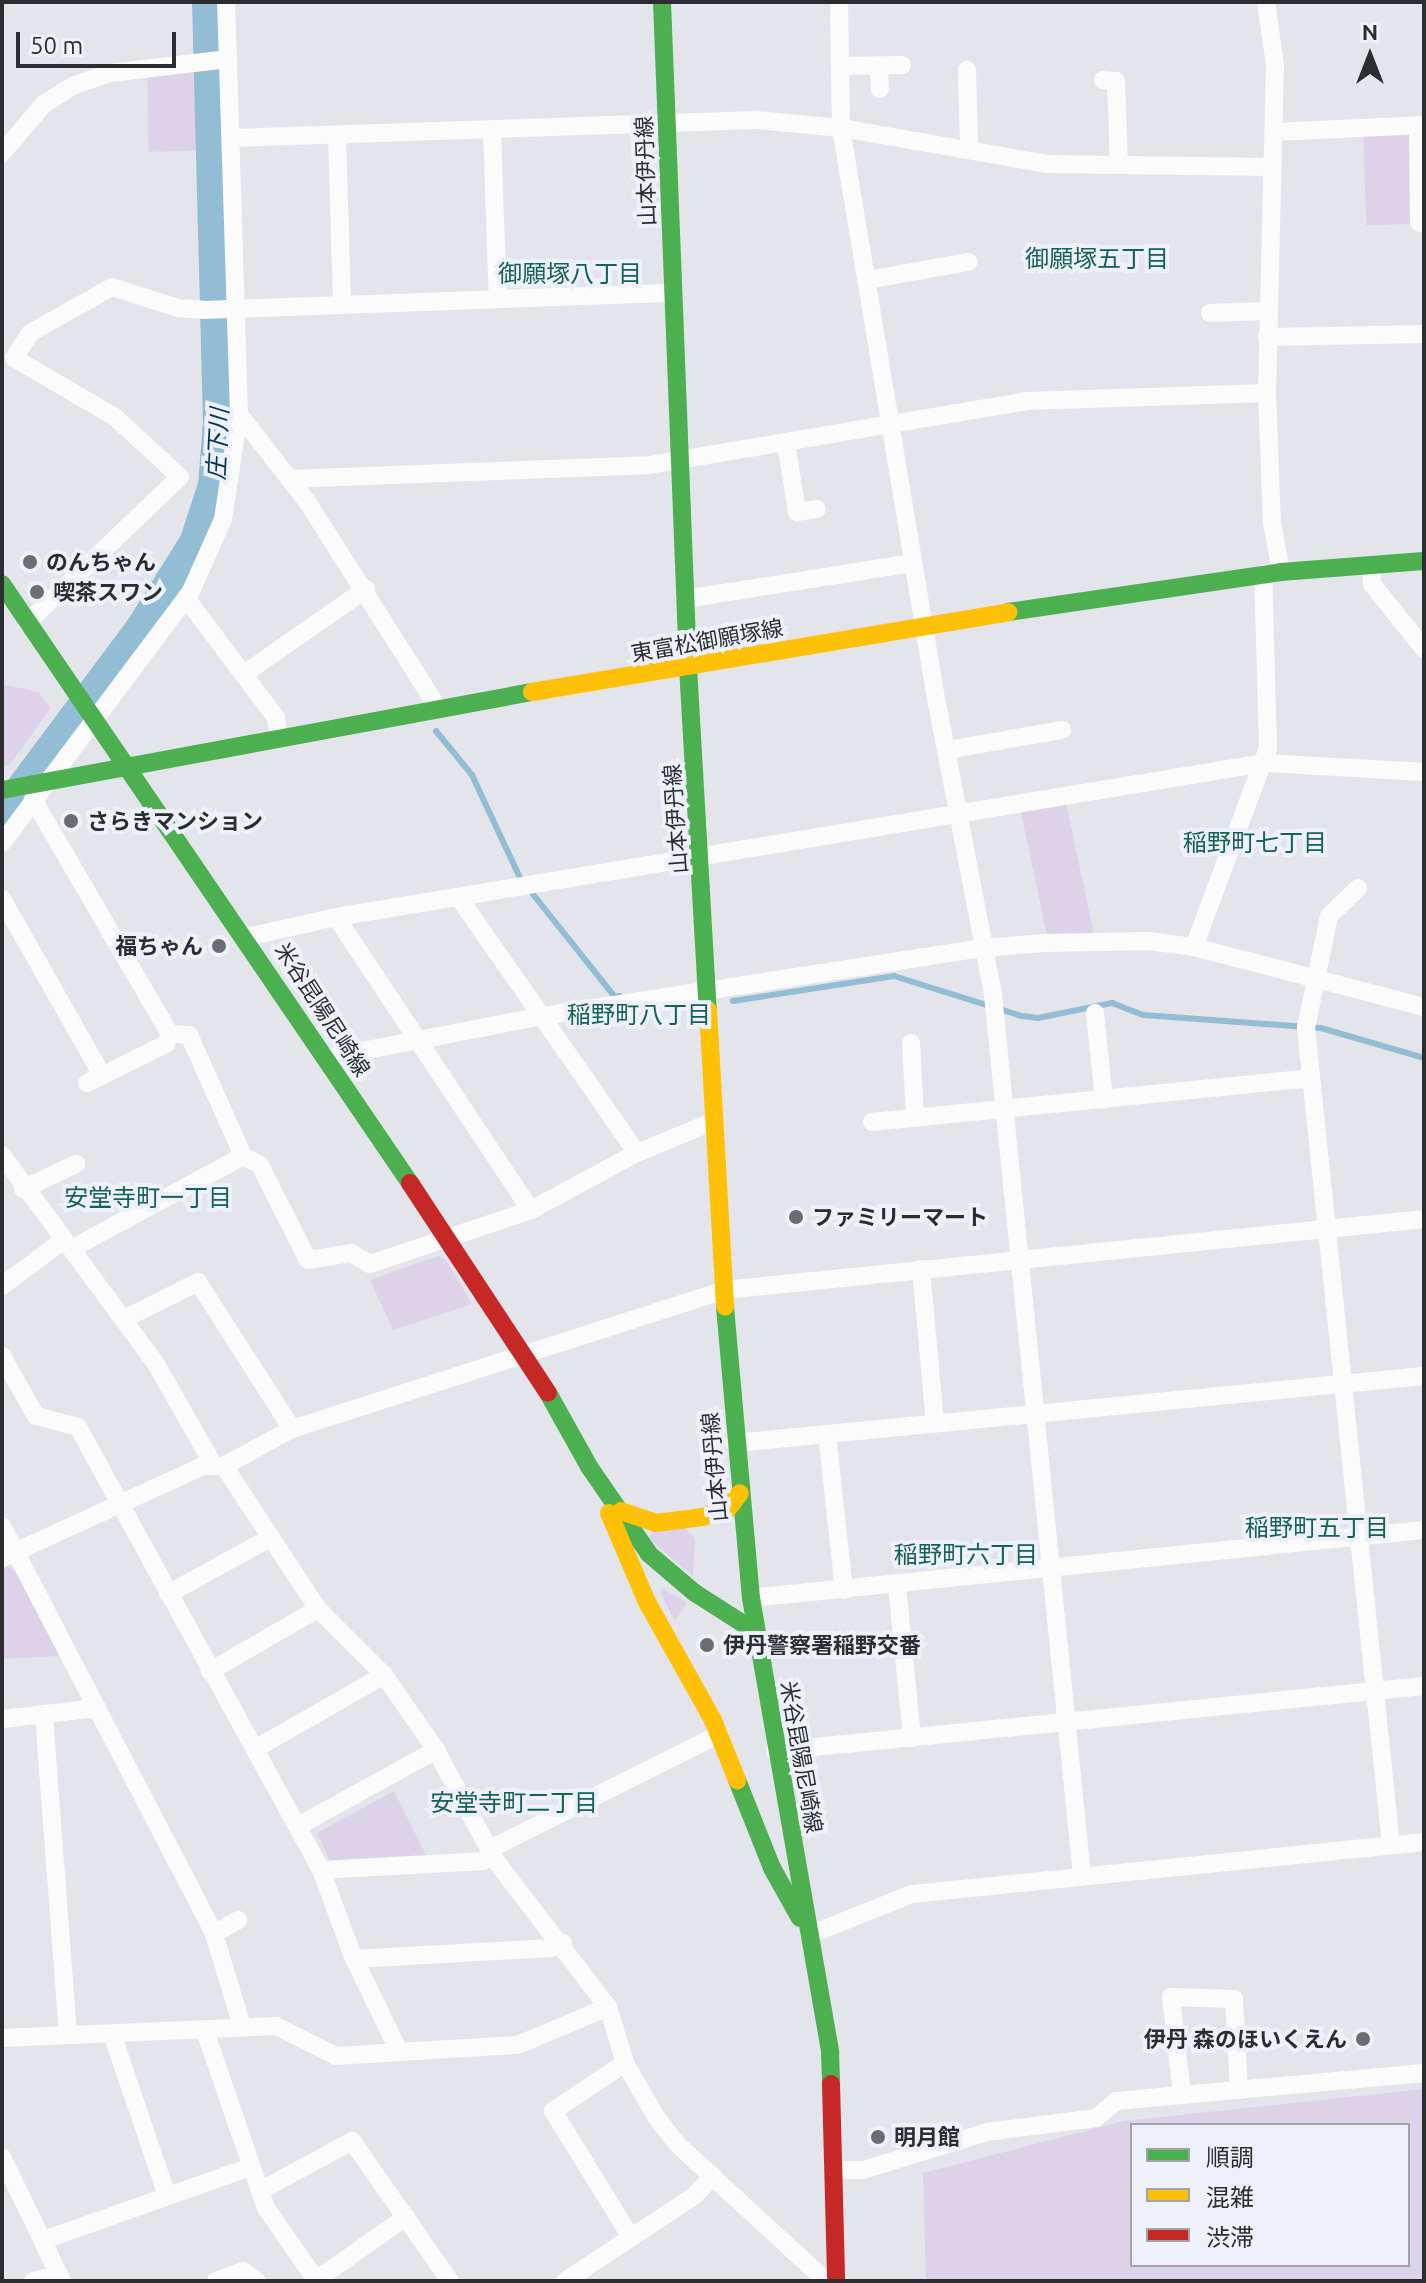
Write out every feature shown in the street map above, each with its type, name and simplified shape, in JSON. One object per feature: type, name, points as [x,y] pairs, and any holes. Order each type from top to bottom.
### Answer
[{"type":"main road","name":"山本伊丹線","points":[[662,2],[688,667],[702,858],[712,1122],[735,1443],[756,1632]]},
{"type":"main road","name":"東富松御願塚線","points":[[5,789],[40,788],[121,765],[279,735],[924,628],[1272,573],[1424,561]]},
{"type":"main road","name":"米谷昆陽尼崎線","points":[[2,584],[78,695],[121,765],[247,937],[448,1242],[524,1351],[590,1468],[649,1554],[695,1593],[756,1632],[830,2052],[837,2170],[836,2281]]},
{"type":"main road","name":"米谷昆陽尼崎線","points":[[590,1468],[647,1602],[720,1734],[772,1868],[809,1935]]},
{"type":"main road","points":[[621,1511],[656,1523],[702,1517],[727,1510],[740,1493]]},
{"type":"street","points":[[2,843],[40,788],[186,598],[223,519],[239,414],[226,308],[231,138],[217,60],[226,2]]},
{"type":"street","points":[[839,2],[841,128],[924,628],[982,948],[1005,1110],[1082,1876]]},
{"type":"street","points":[[1194,947],[1268,748],[1272,522],[1267,311],[1275,65],[1266,2]]},
{"type":"street","points":[[2,153],[44,104],[75,85],[109,73],[217,60]]},
{"type":"street","points":[[879,65],[880,89]]},
{"type":"street","points":[[840,66],[902,65]]},
{"type":"street","points":[[967,70],[969,149]]},
{"type":"street","points":[[1116,80],[1119,165]]},
{"type":"street","points":[[231,138],[668,126],[756,120],[841,128],[1048,164],[1270,167]]},
{"type":"street","points":[[1275,132],[1421,125],[1419,222],[1424,224]]},
{"type":"street","points":[[492,131],[498,299]]},
{"type":"street","points":[[337,135],[342,304]]},
{"type":"street","points":[[867,280],[968,262]]},
{"type":"street","points":[[27,623],[180,477],[115,417],[14,358],[30,333],[112,287],[178,308],[673,293]]},
{"type":"street","points":[[1210,313],[1267,311]]},
{"type":"street","points":[[1267,337],[1424,334]]},
{"type":"street","points":[[289,479],[649,465],[1026,401],[1267,393]]},
{"type":"street","points":[[239,414],[366,589],[438,708]]},
{"type":"street","points":[[786,442],[797,512],[817,509]]},
{"type":"street","points":[[685,599],[913,563]]},
{"type":"street","points":[[1371,565],[1372,584],[1424,649]]},
{"type":"street","points":[[244,674],[366,589]]},
{"type":"street","points":[[186,598],[276,718],[279,735]]},
{"type":"street","points":[[947,750],[1062,730]]},
{"type":"street","points":[[247,937],[336,917],[460,899],[1264,763],[1424,772]]},
{"type":"street","points":[[2,899],[95,1079],[166,1044],[170,1034],[40,788]]},
{"type":"street","points":[[1358,888],[1329,916],[1306,1028],[1356,1537],[1376,1691],[1391,1845]]},
{"type":"street","points":[[460,899],[637,1153]]},
{"type":"street","points":[[336,917],[531,1210]]},
{"type":"street","points":[[326,1058],[415,1038],[543,1016],[982,948],[1106,940],[1194,947],[1424,1007]]},
{"type":"street","points":[[1095,1013],[1104,1100]]},
{"type":"street","points":[[170,1034],[189,1035],[243,1156],[260,1165],[308,1260],[351,1253],[370,1264],[448,1242],[531,1210],[637,1153],[712,1122]]},
{"type":"street","points":[[911,1043],[915,1118]]},
{"type":"street","points":[[872,1122],[1311,1078]]},
{"type":"street","points":[[2,1155],[23,1189],[124,1319],[219,1466],[318,1609],[384,1675],[436,1750],[491,1852],[563,1943],[608,2007],[625,2063],[677,2144],[826,2281]]},
{"type":"street","points":[[2,1286],[67,1245],[243,1156]]},
{"type":"street","points":[[23,1189],[76,1164]]},
{"type":"street","points":[[9,1555],[203,1466],[219,1466],[292,1429],[524,1351],[724,1290],[1424,1219]]},
{"type":"street","points":[[921,1269],[935,1423]]},
{"type":"street","points":[[124,1319],[198,1282],[292,1429]]},
{"type":"street","points":[[2,1356],[36,1416],[78,1427],[321,1870],[354,1959],[399,2051]]},
{"type":"street","points":[[735,1443],[1424,1376]]},
{"type":"street","points":[[827,1434],[844,1590]]},
{"type":"street","points":[[2,1526],[9,1555],[97,1708],[214,1934],[242,2026]]},
{"type":"street","points":[[751,1598],[1424,1530]]},
{"type":"street","points":[[168,1594],[268,1539]]},
{"type":"street","points":[[897,1585],[912,1738]]},
{"type":"street","points":[[210,1671],[318,1609]]},
{"type":"street","points":[[255,1749],[384,1675]]},
{"type":"street","points":[[775,1751],[1424,1686]]},
{"type":"street","points":[[2,1719],[97,1708]]},
{"type":"street","points":[[44,1716],[68,2035]]},
{"type":"street","points":[[321,1870],[483,1861],[491,1852],[720,1734]]},
{"type":"street","points":[[298,1826],[436,1750]]},
{"type":"street","points":[[809,1935],[912,1894],[1424,1842]]},
{"type":"street","points":[[214,1934],[238,1920]]},
{"type":"street","points":[[354,1959],[551,1948],[563,1943]]},
{"type":"street","points":[[1182,2095],[1171,1997],[1234,1999],[1239,2090]]},
{"type":"street","points":[[2,2038],[276,2026],[336,2056],[518,2045],[608,2007]]},
{"type":"street","points":[[205,2031],[260,2191],[316,2280],[406,2217]]},
{"type":"street","points":[[112,2034],[167,2196]]},
{"type":"street","points":[[625,2063],[553,2111],[629,2234]]},
{"type":"street","points":[[837,2170],[863,2170],[987,2132],[1096,2118],[1116,2101],[1424,2073]]},
{"type":"street","points":[[260,2191],[352,2141],[450,2281]]},
{"type":"street","points":[[2,2157],[60,2278],[33,2281]]},
{"type":"street","points":[[44,2240],[250,2167]]},
{"type":"street","points":[[565,2281],[629,2234],[694,2196],[713,2176]]},
{"type":"street","points":[[216,2281],[243,2271],[257,2281]]},
{"type":"shaded area","points":[[195,67],[196,151],[148,152],[147,68]]},
{"type":"shaded area","points":[[1410,130],[1413,224],[1366,226],[1363,132]]},
{"type":"shaded area","points":[[2,684],[38,692],[51,708],[10,764],[2,766]]},
{"type":"shaded area","points":[[1066,803],[1094,934],[1049,944],[1021,813]]},
{"type":"shaded area","points":[[438,1256],[446,1260],[472,1304],[393,1330],[370,1280]]},
{"type":"shaded area","points":[[683,1526],[695,1539],[693,1576],[648,1538],[656,1530]]},
{"type":"shaded area","points":[[2,1569],[15,1570],[60,1656],[2,1659]]},
{"type":"shaded area","points":[[662,1588],[687,1602],[675,1621],[661,1594]]},
{"type":"shaded area","points":[[394,1791],[427,1857],[331,1863],[317,1833]]},
{"type":"shaded area","points":[[1424,2089],[1424,2281],[926,2281],[923,2173],[1124,2121]]},
{"type":"waterway","name":"庄下川","points":[[2,820],[144,630],[198,544],[217,486],[222,422],[211,2]]},
{"type":"waterway","points":[[436,731],[472,775],[520,878],[615,997],[620,996]]},
{"type":"waterway","points":[[733,1001],[894,976],[1022,1016],[1038,1018],[1112,1003],[1144,1015],[1321,1028],[1424,1058]]},
{"type":"traffic: fast","points":[[662,2],[688,667],[708,1010]]},
{"type":"traffic: fast","points":[[1008,612],[1281,572],[1424,561]]},
{"type":"traffic: fast","points":[[2,584],[410,1183]]},
{"type":"traffic: fast","points":[[2,790],[532,692]]},
{"type":"traffic: fast","points":[[725,1307],[751,1598],[830,2052],[831,2084]]},
{"type":"traffic: fast","points":[[548,1393],[590,1468],[649,1554],[695,1593],[756,1632]]},
{"type":"traffic: fast","points":[[737,1780],[772,1868],[800,1918]]},
{"type":"traffic: slow","points":[[532,692],[1008,612]]},
{"type":"traffic: slow","points":[[708,1010],[725,1307]]},
{"type":"traffic: slow","points":[[621,1511],[656,1523],[702,1517],[727,1510],[740,1493]]},
{"type":"traffic: slow","points":[[609,1513],[647,1602],[713,1720],[737,1780]]},
{"type":"traffic: jam","points":[[410,1183],[548,1393]]},
{"type":"traffic: jam","points":[[831,2084],[836,2281]]},
{"type":"place","name":"のんちゃん","points":[[30,562]]},
{"type":"place","name":"喫茶スワン","points":[[37,592]]},
{"type":"place","name":"さらきマンション","points":[[71,821]]},
{"type":"place","name":"福ちゃん","points":[[219,946]]},
{"type":"place","name":"ファミリーマート","points":[[796,1217]]},
{"type":"place","name":"伊丹警察署稲野交番","points":[[707,1645]]},
{"type":"place","name":"伊丹 森のほいくえん","points":[[1363,2039]]},
{"type":"place","name":"明月館","points":[[878,2137]]},
{"type":"district","name":"御願塚五丁目","points":[[1097,259]]},
{"type":"district","name":"御願塚八丁目","points":[[570,274]]},
{"type":"district","name":"稲野町七丁目","points":[[1255,843]]},
{"type":"district","name":"稲野町八丁目","points":[[639,1015]]},
{"type":"district","name":"安堂寺町一丁目","points":[[148,1198]]},
{"type":"district","name":"稲野町五丁目","points":[[1317,1528]]},
{"type":"district","name":"稲野町六丁目","points":[[966,1555]]},
{"type":"district","name":"安堂寺町二丁目","points":[[514,1803]]}]
